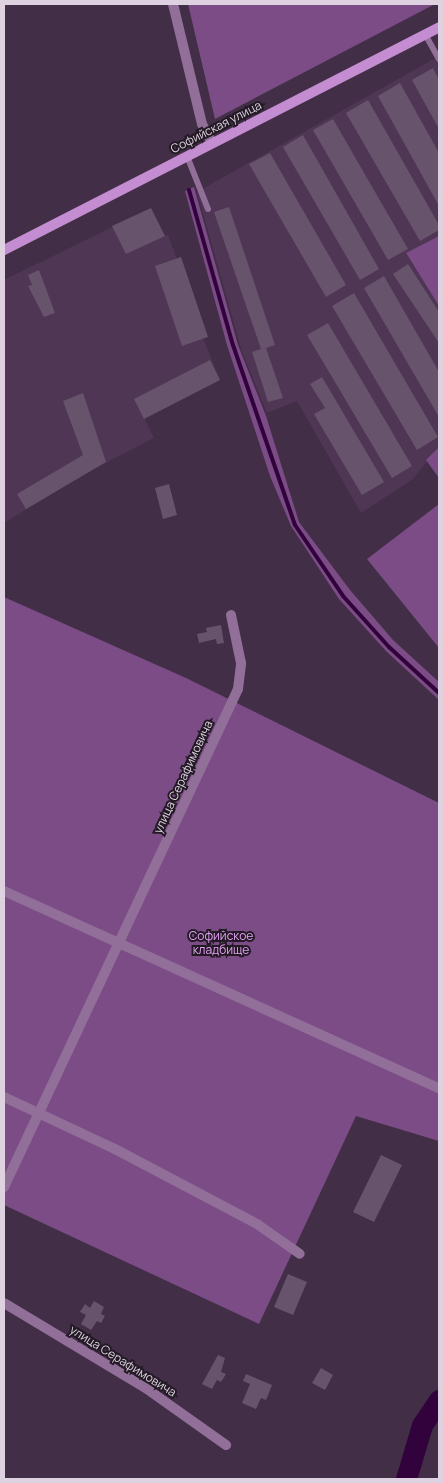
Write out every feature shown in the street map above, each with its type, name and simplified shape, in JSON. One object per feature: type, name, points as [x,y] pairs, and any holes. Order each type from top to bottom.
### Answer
[{"type":"main road","name":"Софийская улица","points":[[4,250],[439,27]]},
{"type":"street","points":[[174,4],[202,124],[212,144]]},
{"type":"street","name":"улица Серафимовича","points":[[4,1187],[238,689],[241,664],[230,615]]},
{"type":"street","points":[[4,891],[439,1088]]},
{"type":"street","points":[[4,1097],[115,1149],[257,1224],[300,1254]]},
{"type":"street","name":"улица Серафимовича","points":[[4,1303],[147,1389],[226,1445]]},
{"type":"lane","points":[[425,34],[439,59]]},
{"type":"lane","points":[[187,156],[208,210]]},
{"type":"shaded area","points":[[439,56],[439,236],[406,254],[439,306],[439,447],[413,479],[361,513],[297,401],[267,413],[242,352],[197,192]]},
{"type":"shaded area","points":[[151,208],[164,236],[168,235],[177,259],[181,257],[208,337],[203,338],[220,380],[144,418],[154,438],[90,471],[4,523],[4,280]]},
{"type":"green space","points":[[188,4],[435,4],[215,119]]},
{"type":"green space","points":[[194,187],[238,345],[266,416],[299,522],[350,590],[393,640],[439,682],[439,700],[386,651],[339,599],[291,526],[270,476],[227,345],[185,191]]},
{"type":"green space","points":[[439,236],[439,306],[406,253]]},
{"type":"green space","points":[[439,447],[439,478],[426,460]]},
{"type":"green space","points":[[439,504],[439,648],[367,559]]},
{"type":"green space","name":"Софийское кладбище","points":[[4,597],[186,678],[439,803],[439,1141],[356,1116],[259,1324],[4,1205]]},
{"type":"building","points":[[433,68],[439,80],[439,129],[412,80]]},
{"type":"building","points":[[400,83],[439,153],[439,206],[378,96]]},
{"type":"building","points":[[368,100],[439,225],[439,230],[420,241],[346,113]]},
{"type":"building","points":[[333,119],[408,249],[388,260],[313,130]]},
{"type":"building","points":[[303,135],[379,269],[360,280],[283,147]]},
{"type":"building","points":[[270,153],[346,285],[326,297],[249,164]]},
{"type":"building","points":[[229,207],[275,345],[266,348],[283,398],[268,402],[252,352],[261,349],[214,212]]},
{"type":"building","points":[[151,208],[165,236],[126,254],[112,226]]},
{"type":"building","points":[[181,257],[208,337],[182,346],[155,266]]},
{"type":"building","points":[[408,264],[439,312],[439,343],[393,274]]},
{"type":"building","points":[[39,270],[55,313],[44,317],[28,286],[32,285],[28,275]]},
{"type":"building","points":[[384,276],[439,372],[439,417],[364,288]]},
{"type":"building","points":[[354,293],[438,437],[417,450],[332,306]]},
{"type":"building","points":[[328,323],[412,466],[392,478],[307,335]]},
{"type":"building","points":[[210,360],[220,380],[144,419],[134,399]]},
{"type":"building","points":[[322,377],[384,482],[362,495],[314,414],[325,408],[310,384]]},
{"type":"building","points":[[83,393],[106,462],[26,509],[17,494],[83,455],[63,401]]},
{"type":"building","points":[[169,484],[177,515],[163,519],[155,488]]},
{"type":"building","points":[[221,625],[224,643],[217,644],[216,639],[199,643],[197,634],[207,632],[206,628]]},
{"type":"building","points":[[381,1155],[402,1165],[374,1222],[353,1212]]},
{"type":"building","points":[[288,1274],[307,1282],[293,1315],[274,1307]]},
{"type":"building","points":[[94,1301],[104,1307],[101,1314],[105,1316],[101,1323],[97,1321],[91,1330],[81,1324],[86,1315],[80,1312],[85,1304],[90,1308]]},
{"type":"building","points":[[218,1355],[225,1358],[221,1372],[226,1374],[221,1382],[217,1380],[212,1389],[202,1384]]},
{"type":"building","points":[[321,1368],[333,1375],[325,1390],[312,1383]]},
{"type":"building","points":[[246,1374],[272,1385],[266,1400],[261,1398],[256,1409],[242,1403],[250,1384],[243,1381]]},
{"type":"waterway","points":[[189,190],[233,345],[295,525],[343,596],[389,647],[439,693]]},
{"type":"waterway","points":[[406,1479],[422,1425],[439,1400]]}]
